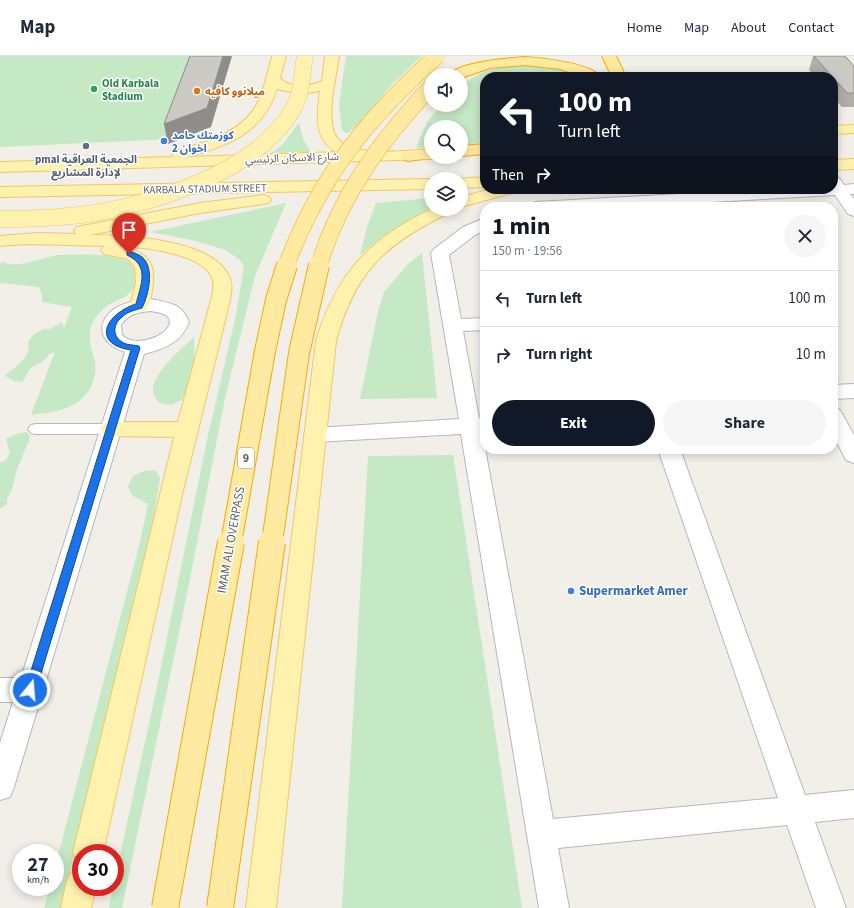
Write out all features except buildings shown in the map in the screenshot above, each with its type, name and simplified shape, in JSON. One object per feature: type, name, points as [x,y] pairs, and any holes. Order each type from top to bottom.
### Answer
[{"type":"highway","name":"IMAM ALI OVERPASS","points":[[165,908],[265,351],[280,286],[294,246],[307,217],[340,159],[369,123],[402,86],[437,56]]},
{"type":"highway","points":[[609,56],[617,72]]},
{"type":"highway","points":[[468,70],[487,63],[526,58],[567,64],[585,72]]},
{"type":"highway","points":[[451,68],[459,61]]},
{"type":"highway","points":[[220,908],[299,353],[312,291],[327,243],[351,189],[385,137],[424,95]]},
{"type":"main road","points":[[0,167],[129,163],[189,151],[225,138],[239,131],[251,122],[266,102],[279,56]]},
{"type":"main road","points":[[0,219],[69,216],[116,208],[177,190],[221,171],[259,146],[289,116],[296,101],[306,56]]},
{"type":"main road","points":[[332,56],[325,107],[326,134],[330,140],[340,148],[354,154],[366,156]]},
{"type":"main road","points":[[273,79],[280,86],[300,90],[316,88],[328,83]]},
{"type":"main road","points":[[838,130],[854,129]]},
{"type":"main road","points":[[468,151],[480,150]]},
{"type":"main road","name":"شارع الاسكان الرئيسي","points":[[129,163],[424,155]]},
{"type":"main road","points":[[838,165],[854,164]]},
{"type":"main road","points":[[468,183],[480,182]]},
{"type":"main road","points":[[0,242],[86,230],[200,208],[424,184]]},
{"type":"main road","name":"KARBALA STADIUM STREET","points":[[0,192],[411,185]]},
{"type":"main road","points":[[468,200],[490,194]]},
{"type":"main road","points":[[261,908],[326,341],[330,321],[348,283],[366,262],[394,237],[431,216]]},
{"type":"main road","points":[[24,239],[148,243],[193,255],[210,263],[218,272],[222,282],[219,305],[186,430],[90,844]]},
{"type":"main road","points":[[0,242],[112,250],[138,258],[144,266],[146,283],[139,306]]},
{"type":"main road","points":[[111,429],[186,430]]},
{"type":"main road","points":[[76,908],[78,896]]},
{"type":"street","points":[[842,187],[854,211]]},
{"type":"street","points":[[721,202],[786,194]]},
{"type":"street","points":[[480,224],[469,230],[440,253],[453,326],[480,439]]},
{"type":"street","points":[[151,304],[170,309],[176,314],[180,320],[179,327],[175,334],[158,345],[136,348],[125,347],[116,342],[111,336],[110,329],[113,322],[119,315],[128,309],[151,304]]},
{"type":"street","points":[[453,326],[480,324]]},
{"type":"street","points":[[0,788],[136,348]]},
{"type":"street","points":[[838,392],[854,391]]},
{"type":"street","points":[[315,435],[478,426]]},
{"type":"street","points":[[838,434],[854,455]]},
{"type":"street","points":[[482,454],[554,908]]},
{"type":"street","points":[[671,454],[830,908]]},
{"type":"street","points":[[0,690],[30,690]]},
{"type":"street","points":[[542,835],[854,804]]},
{"type":"lane","points":[[36,429],[111,429]]},
{"type":"green space","name":"Old Karbala Stadium","points":[[0,56],[200,56],[172,139],[0,147]]},
{"type":"green space","points":[[346,56],[422,56],[391,85],[358,125],[348,133],[342,130],[339,104]]},
{"type":"green space","points":[[527,64],[560,69],[568,72],[484,72],[492,69]]},
{"type":"green space","points":[[480,74],[480,143],[468,144],[468,120],[429,120],[435,112],[468,112],[469,80]]},
{"type":"green space","points":[[299,123],[303,139],[311,152],[271,153],[283,144]]},
{"type":"green space","points":[[424,129],[424,147],[416,148]]},
{"type":"green space","points":[[424,199],[424,212],[383,236],[360,255],[367,227],[376,203]]},
{"type":"green space","points":[[286,203],[255,276],[225,398],[189,584],[122,908],[109,908],[111,896],[124,896],[124,844],[122,844],[154,701],[207,440],[236,315],[244,267],[240,260],[226,250],[192,240],[150,232]]},
{"type":"green space","points":[[422,253],[437,398],[360,399],[378,312],[384,292],[408,264]]},
{"type":"green space","points":[[57,255],[105,255],[118,257],[128,261],[136,267],[138,279],[128,294],[105,308],[92,324],[90,329],[90,344],[95,363],[95,376],[92,384],[82,399],[67,408],[31,415],[55,352],[49,354],[43,361],[31,368],[22,382],[14,381],[5,376],[22,361],[28,353],[28,342],[34,334],[44,329],[50,329],[62,322],[64,328],[72,307],[42,302],[42,295],[39,287],[0,283],[0,264],[2,262],[8,264],[22,264]]},
{"type":"green space","points":[[194,337],[193,368],[186,398],[171,405],[160,403],[154,395],[154,386],[157,377],[172,358]]},
{"type":"green space","points":[[27,432],[30,438],[17,469],[12,489],[7,499],[7,504],[0,509],[0,463],[6,460],[10,452],[6,439],[16,434]]},
{"type":"green space","points":[[453,455],[522,908],[342,908],[368,456]]},
{"type":"green space","points":[[155,470],[160,478],[149,544],[77,844],[72,844],[72,863],[64,896],[64,844],[61,844],[139,546],[148,504],[133,496],[128,487],[133,476],[144,471]]},
{"type":"green space","points":[[47,896],[64,896],[61,908],[44,908]]},
{"type":"place","name":"Old Karbala Stadium","points":[[94,89]]},
{"type":"place","name":"ميلانوو كافيه","points":[[197,91]]},
{"type":"place","name":"كوزمتك حامد اخوان 2","points":[[164,141]]},
{"type":"place","name":"pmai الجمعية العراقية لإدارة المشاريع","points":[[86,146]]},
{"type":"place","name":"Supermarket Amer","points":[[571,591]]},
{"type":"route","points":[[30,690],[136,348],[125,347],[116,342],[111,336],[110,329],[113,322],[119,315],[128,309],[139,306],[146,283],[144,266],[138,258],[129,254]]}]
